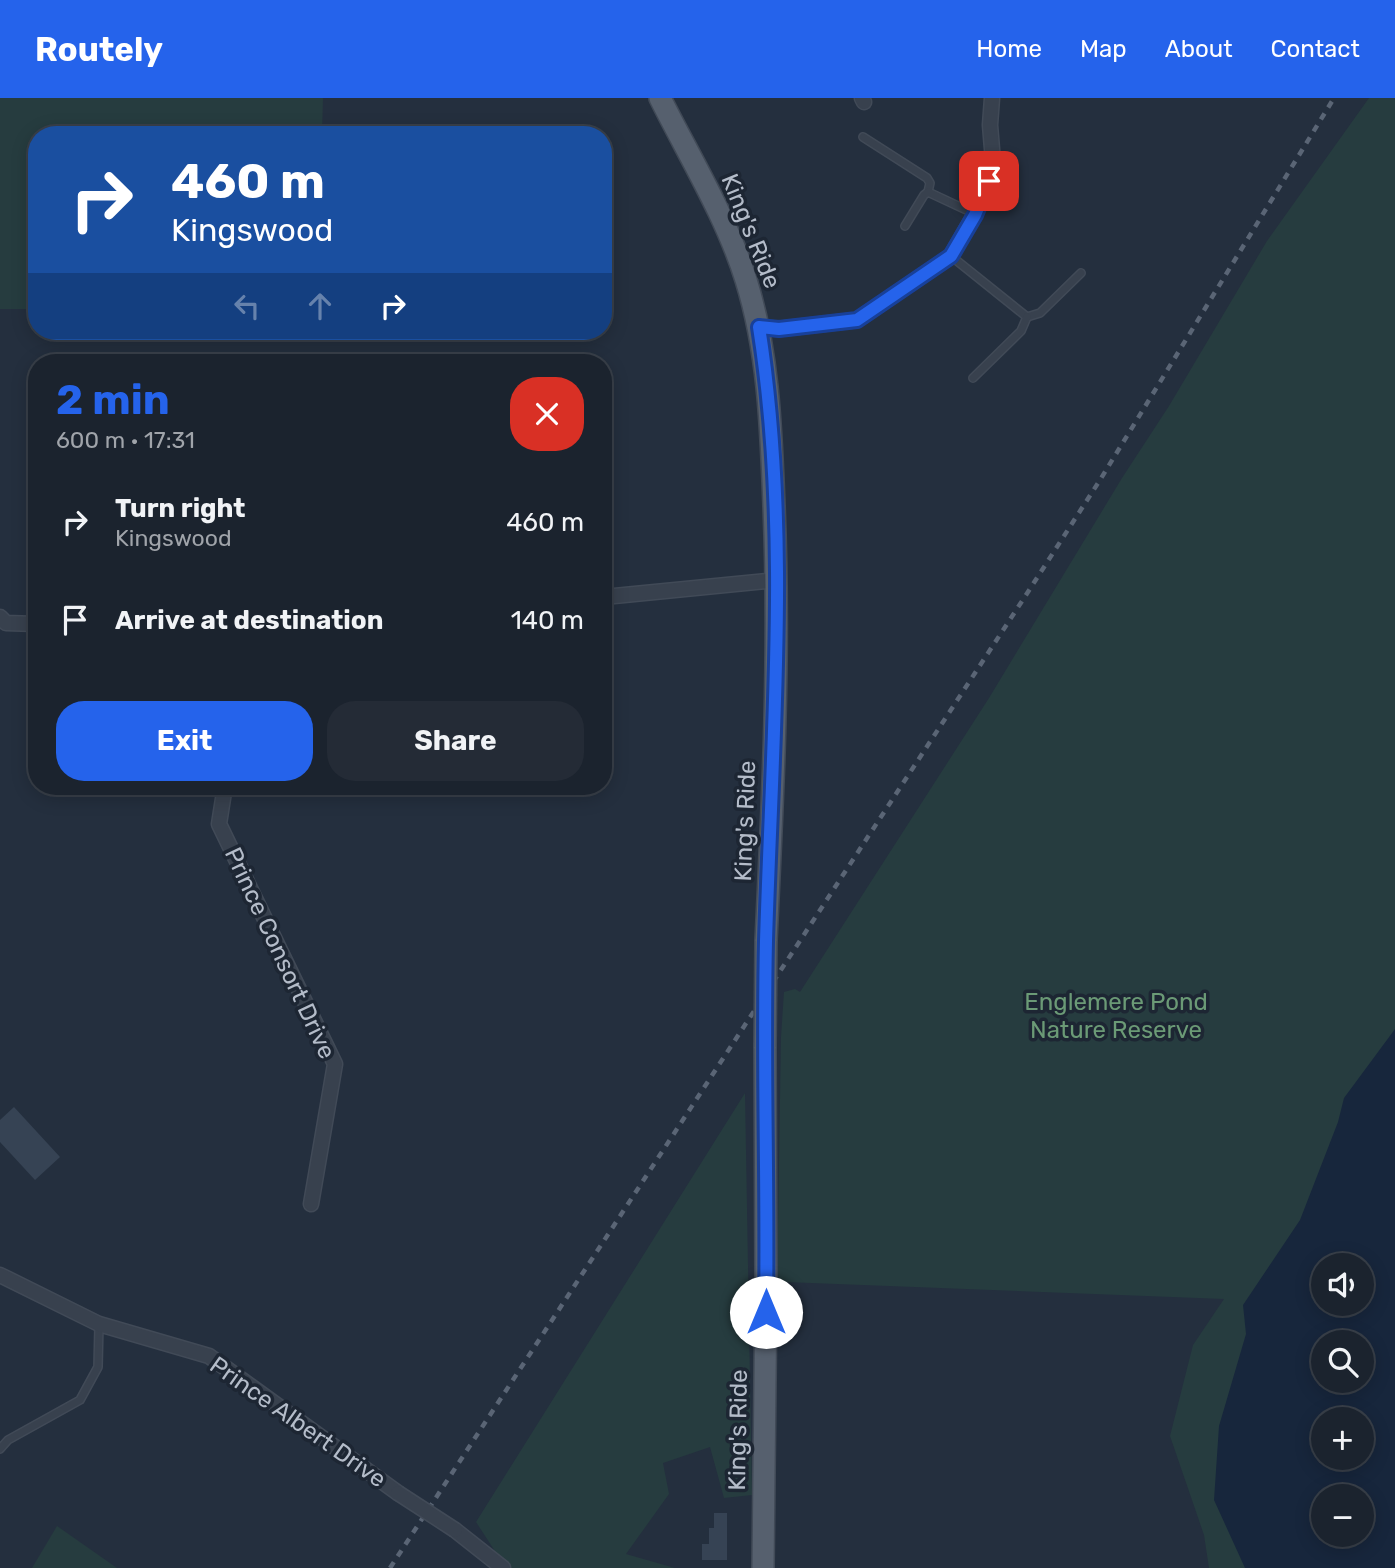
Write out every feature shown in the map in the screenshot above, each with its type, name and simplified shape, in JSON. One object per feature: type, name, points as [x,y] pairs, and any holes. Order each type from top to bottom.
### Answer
[{"type":"main road","name":"King's Ride","points":[[660,98],[738,255],[759,327],[768,382],[777,580],[773,799],[766,941],[763,1568]]},
{"type":"street","points":[[759,327],[779,329],[857,320],[951,256],[975,215],[989,181],[993,161],[990,125],[992,98]]},
{"type":"street","points":[[612,596],[777,580]]},
{"type":"street","points":[[0,617],[6,622],[28,623]]},
{"type":"street","name":"Prince Consort Drive","points":[[224,795],[219,824],[335,1064],[311,1204]]},
{"type":"street","name":"Prince Albert Drive","points":[[0,1275],[99,1324],[209,1356],[503,1568]]},
{"type":"lane","points":[[863,137],[927,178],[930,183],[928,192],[905,226]]},
{"type":"lane","points":[[928,192],[933,192],[975,215]]},
{"type":"lane","points":[[951,256],[1027,317]]},
{"type":"lane","points":[[973,378],[1021,331],[1027,317],[1040,313],[1081,273]]},
{"type":"lane","points":[[0,1449],[8,1440],[80,1400],[98,1367],[99,1324]]},
{"type":"green space","points":[[0,98],[323,98],[322,126],[28,126],[28,309],[0,309]]},
{"type":"green space","name":"Englemere Pond Nature Reserve","points":[[1369,98],[1395,98],[1395,1568],[1209,1568],[1204,1535],[1170,1436],[1193,1345],[1224,1299],[785,1282],[777,1286],[784,992],[795,989],[800,992],[989,698],[1122,478],[1169,406],[1267,241]]},
{"type":"green space","points":[[745,1093],[752,1495],[724,1498],[710,1447],[663,1463],[669,1494],[626,1554],[675,1568],[506,1568],[476,1522]]},
{"type":"green space","points":[[57,1526],[117,1568],[32,1568]]},
{"type":"water","points":[[1395,1029],[1395,1568],[1245,1568],[1214,1500],[1219,1426],[1246,1334],[1243,1305],[1300,1220],[1338,1122],[1344,1098]]},
{"type":"building","points":[[14,1107],[60,1157],[35,1180],[0,1142],[0,1120]]},
{"type":"building","points":[[714,1513],[727,1513],[727,1560],[702,1560],[702,1544],[709,1544],[709,1528],[714,1528]]},
{"type":"railway","points":[[390,1568],[1100,480],[1334,98]]},
{"type":"route","points":[[766,1312],[766,941],[773,799],[777,580],[768,382],[759,327],[779,329],[857,320],[951,256],[975,215],[989,181]]}]
